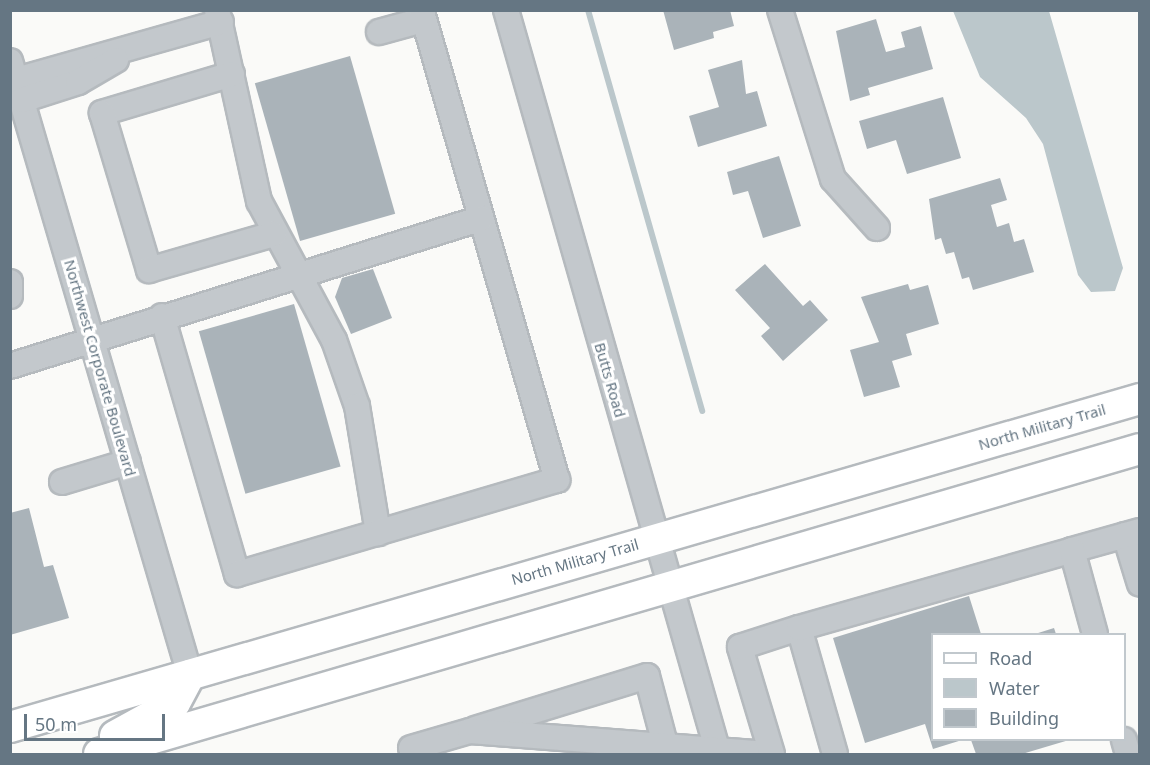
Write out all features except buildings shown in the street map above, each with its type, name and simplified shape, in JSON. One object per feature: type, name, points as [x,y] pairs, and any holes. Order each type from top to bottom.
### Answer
[{"type":"main road","name":"North Military Trail","points":[[10,727],[1140,399]]},
{"type":"main road","points":[[99,754],[669,585],[1140,449]]},
{"type":"main road","points":[[81,754],[175,703],[190,675]]},
{"type":"street","name":"Butts Road","points":[[506,10],[717,749]]},
{"type":"street","points":[[780,10],[833,179],[877,228]]},
{"type":"street","points":[[162,316],[237,574],[557,480],[422,15],[379,33]]},
{"type":"street","points":[[16,80],[78,82],[135,47],[219,16],[249,166],[274,234],[334,340],[352,391],[378,533]]},
{"type":"street","points":[[232,74],[102,113],[149,270],[274,234]]},
{"type":"street","name":"Northwest Corporate Boulevard","points":[[16,80],[190,675]]},
{"type":"street","points":[[10,366],[93,342],[162,316],[481,218]]},
{"type":"street","points":[[10,282],[10,296]]},
{"type":"street","points":[[62,482],[128,462]]},
{"type":"street","points":[[470,731],[665,744],[771,754],[740,647],[1132,533],[1140,584]]},
{"type":"street","points":[[1072,550],[1095,633]]},
{"type":"street","points":[[799,628],[835,754]]},
{"type":"street","points":[[411,748],[646,676],[665,744]]},
{"type":"water","points":[[953,11],[1049,11],[1123,268],[1115,291],[1091,292],[1078,275],[1043,144],[1026,118],[980,77]]},
{"type":"waterway","points":[[588,10],[702,411]]}]
